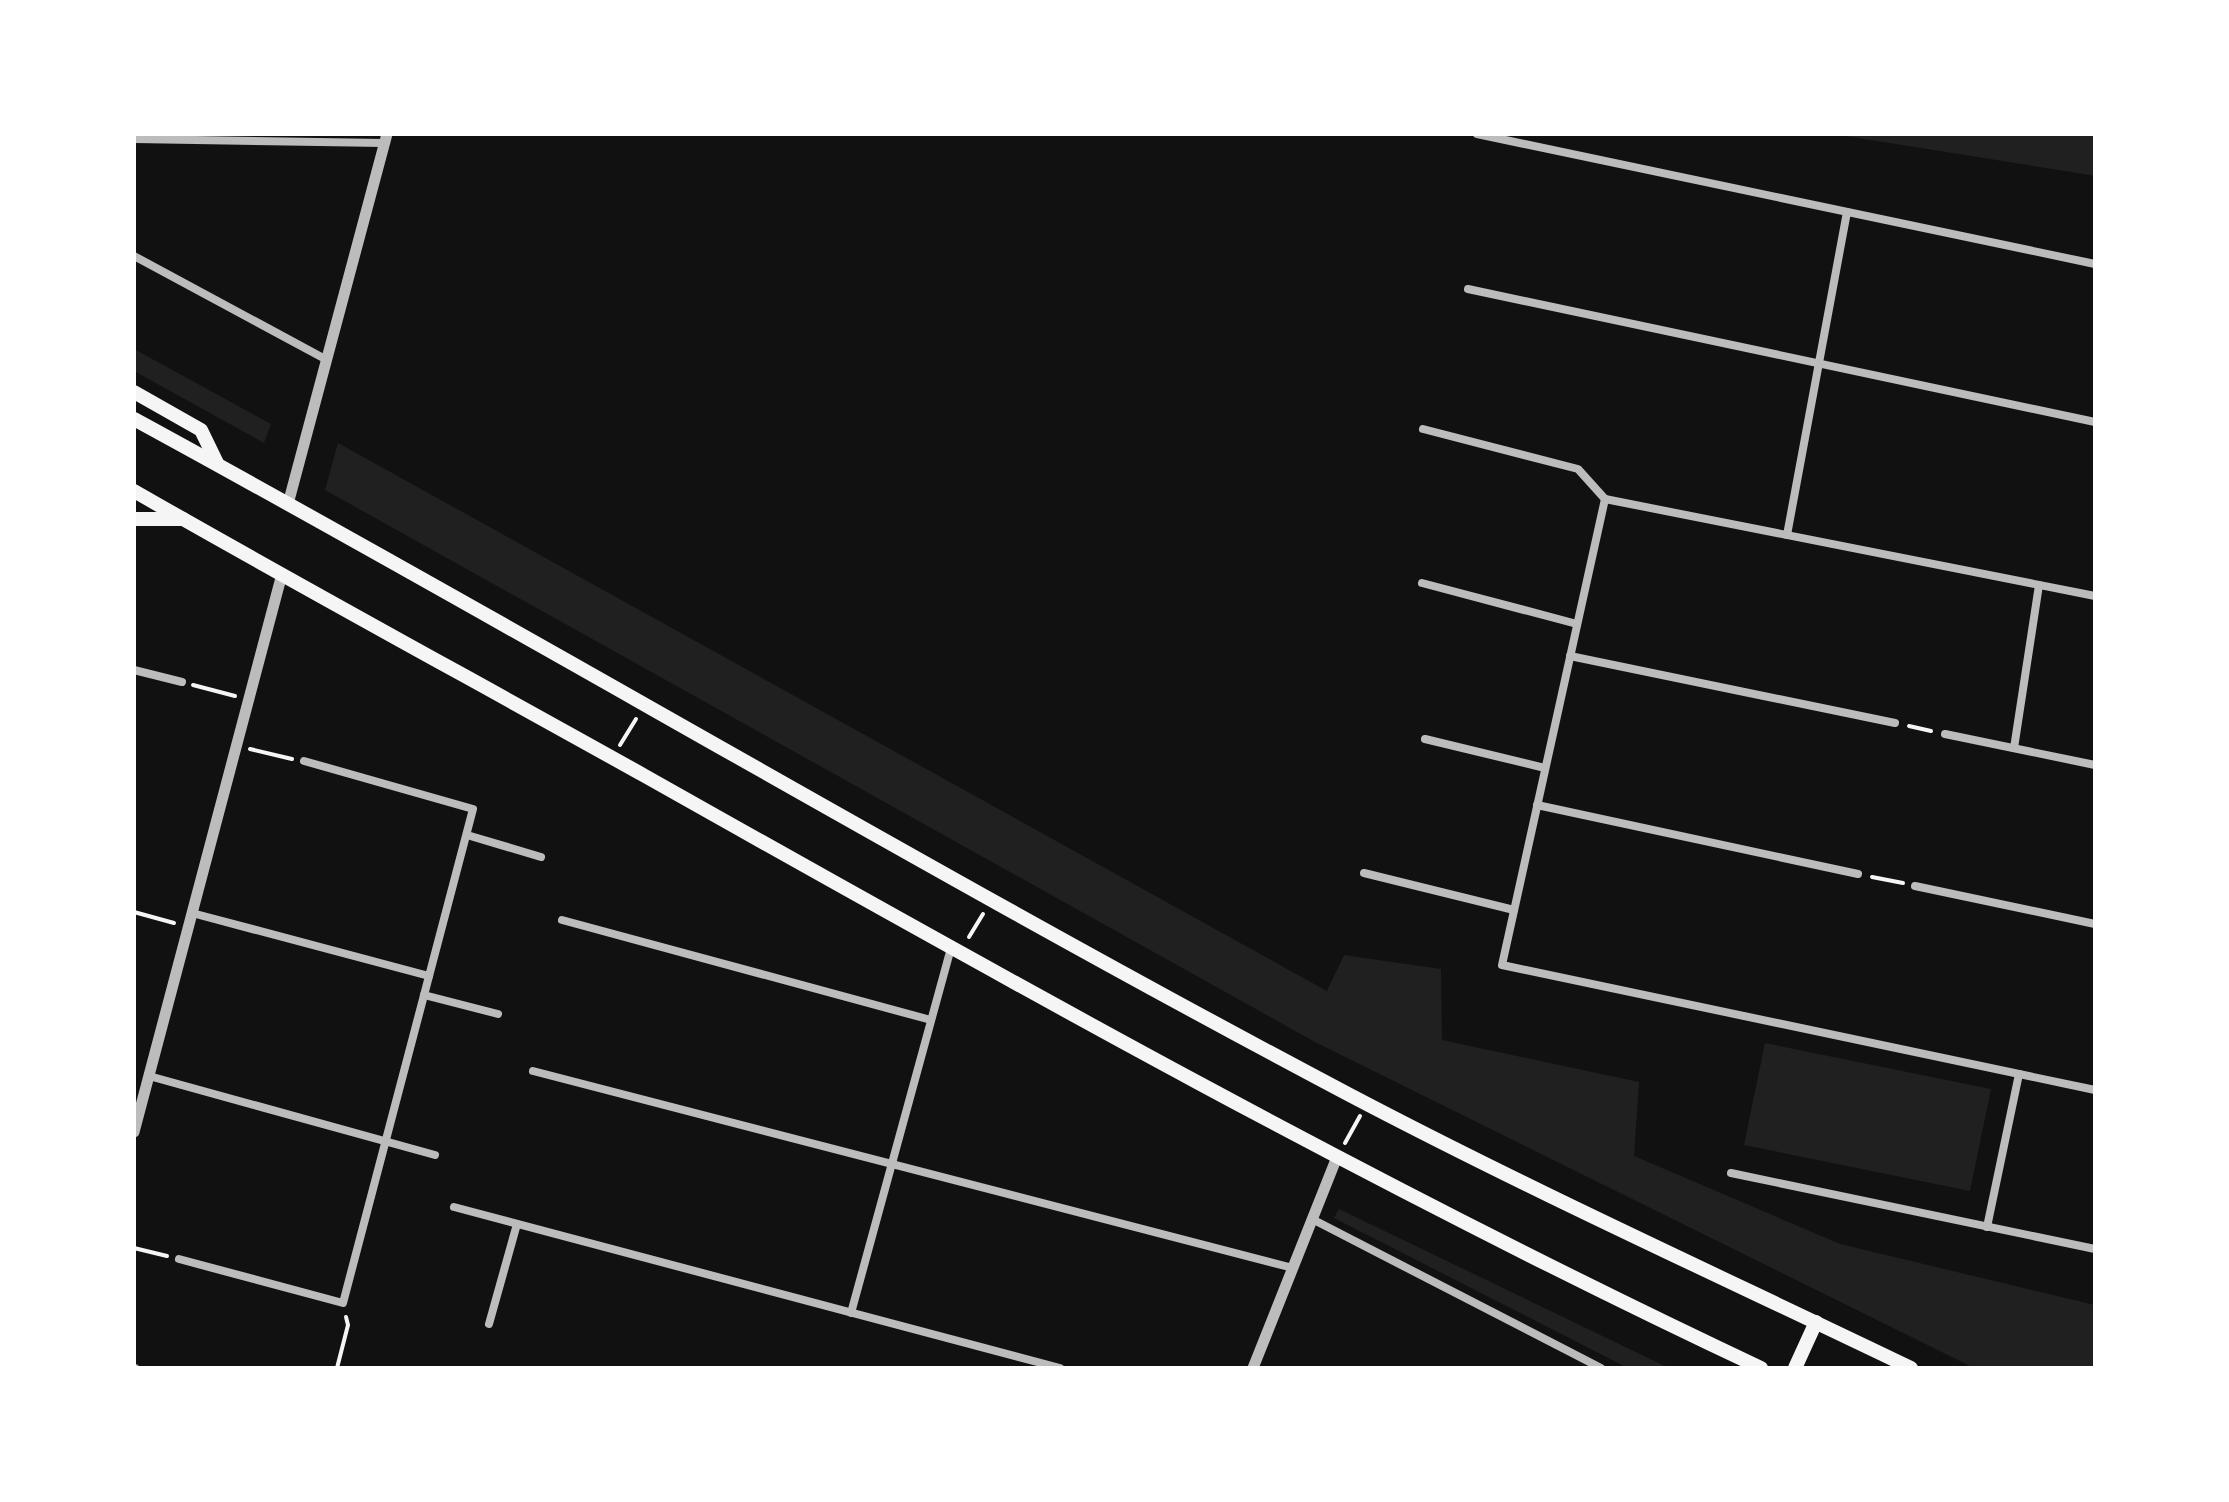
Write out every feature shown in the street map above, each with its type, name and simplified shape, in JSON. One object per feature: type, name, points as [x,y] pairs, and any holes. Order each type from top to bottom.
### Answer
[{"type":"main road","points":[[134,392],[201,430],[217,464]]},
{"type":"main road","points":[[134,419],[990,901],[1367,1104],[1642,1241],[1911,1368]]},
{"type":"main road","points":[[134,491],[956,951],[1337,1157],[1614,1299],[1761,1368]]},
{"type":"main road","points":[[134,519],[183,519]]},
{"type":"main road","points":[[1795,1368],[1816,1322]]},
{"type":"street","points":[[1477,134],[2095,264]]},
{"type":"street","points":[[134,139],[385,139],[288,504]]},
{"type":"street","points":[[1787,535],[1847,212]]},
{"type":"street","points":[[134,256],[327,360]]},
{"type":"street","points":[[1468,289],[2095,422]]},
{"type":"street","points":[[1423,429],[1578,469],[1605,499],[2095,596]]},
{"type":"street","points":[[1605,499],[1502,965],[2095,1090]]},
{"type":"street","points":[[134,1132],[282,574]]},
{"type":"street","points":[[1422,583],[1577,624]]},
{"type":"street","points":[[2014,748],[2039,585]]},
{"type":"street","points":[[1570,656],[1895,723]]},
{"type":"street","points":[[134,670],[182,682]]},
{"type":"street","points":[[1945,734],[2095,765]]},
{"type":"street","points":[[1425,739],[1545,768]]},
{"type":"street","points":[[179,1259],[343,1303],[467,835],[473,809],[304,761]]},
{"type":"street","points":[[1537,805],[1858,874]]},
{"type":"street","points":[[467,835],[541,857]]},
{"type":"street","points":[[1364,873],[1514,910]]},
{"type":"street","points":[[1915,886],[2095,924]]},
{"type":"street","points":[[192,913],[429,976]]},
{"type":"street","points":[[562,920],[931,1020]]},
{"type":"street","points":[[851,1313],[931,1020],[956,951]]},
{"type":"street","points":[[424,995],[498,1014]]},
{"type":"street","points":[[533,1071],[1293,1268]]},
{"type":"street","points":[[1987,1227],[2019,1074]]},
{"type":"street","points":[[149,1076],[435,1155]]},
{"type":"street","points":[[1253,1368],[1337,1157]]},
{"type":"street","points":[[1731,1173],[2095,1249]]},
{"type":"street","points":[[454,1207],[1060,1368]]},
{"type":"street","points":[[1312,1219],[1601,1368]]},
{"type":"street","points":[[489,1324],[517,1224]]},
{"type":"path","points":[[182,682],[249,700]]},
{"type":"path","points":[[612,758],[643,706]]},
{"type":"path","points":[[1895,723],[1945,734]]},
{"type":"path","points":[[236,746],[304,761]]},
{"type":"path","points":[[1858,874],[1915,886]]},
{"type":"path","points":[[956,951],[990,901]]},
{"type":"path","points":[[134,912],[189,927]]},
{"type":"path","points":[[1337,1157],[1367,1104]]},
{"type":"path","points":[[134,1248],[179,1259]]},
{"type":"path","points":[[337,1368],[348,1325],[343,1303]]},
{"type":"shaded area","points":[[1833,134],[2095,134],[2095,176],[2090,175]]},
{"type":"shaded area","points":[[134,349],[271,424],[264,443],[134,371]]},
{"type":"shaded area","points":[[338,443],[1327,991],[1344,955],[1441,969],[1442,1040],[1639,1082],[1634,1156],[1840,1244],[2095,1305],[2095,1368],[1974,1368],[1315,1042],[325,490]]},
{"type":"shaded area","points":[[1765,1043],[1991,1089],[1970,1191],[1744,1145]]},
{"type":"shaded area","points":[[1339,1209],[1669,1368],[1628,1368],[1334,1218]]}]
